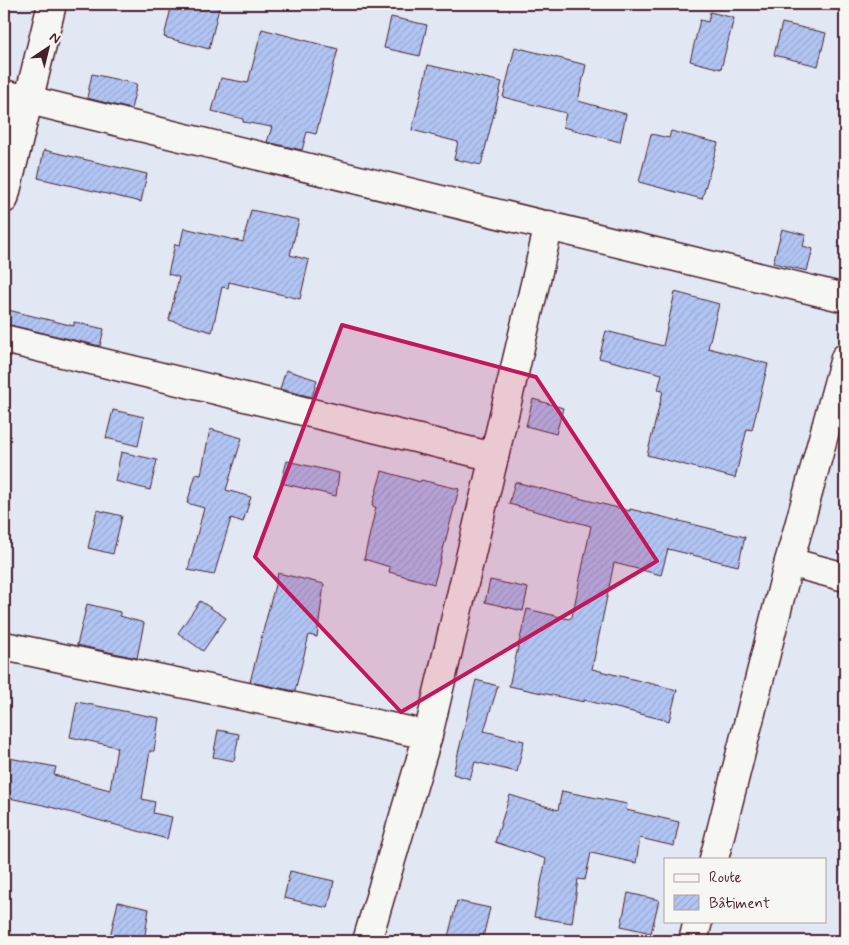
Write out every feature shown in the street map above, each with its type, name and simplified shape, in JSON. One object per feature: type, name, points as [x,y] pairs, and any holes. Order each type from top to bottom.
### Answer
[{"type":"street","points":[[4,200],[16,96],[52,4]]},
{"type":"street","points":[[16,96],[845,298]]},
{"type":"street","points":[[367,941],[428,736],[549,225]]},
{"type":"street","points":[[4,339],[494,457]]},
{"type":"street","points":[[714,858],[789,562],[845,358]]},
{"type":"street","points":[[789,562],[845,577]]},
{"type":"street","points":[[4,646],[428,736]]},
{"type":"street","points":[[693,941],[698,922]]},
{"type":"highlighted area","points":[[342,325],[536,377],[657,561],[401,712],[255,557]]},
{"type":"building","points":[[172,4],[220,4],[209,49],[164,37]]},
{"type":"building","points":[[710,12],[734,18],[721,69],[690,61],[700,20],[708,22]]},
{"type":"building","points":[[391,17],[427,25],[420,56],[384,48]]},
{"type":"building","points":[[782,23],[826,33],[818,66],[774,55]]},
{"type":"building","points":[[262,29],[338,49],[316,134],[307,132],[302,150],[267,142],[272,127],[243,122],[243,119],[212,111],[221,78],[248,83]]},
{"type":"building","points":[[515,47],[586,65],[578,101],[626,114],[620,142],[563,127],[566,113],[503,97]]},
{"type":"building","points":[[428,65],[502,82],[481,165],[454,159],[458,142],[412,130]]},
{"type":"building","points":[[92,74],[137,84],[131,109],[87,98]]},
{"type":"building","points":[[671,131],[718,143],[702,199],[639,182],[651,134],[669,138]]},
{"type":"building","points":[[44,150],[147,174],[141,202],[38,178]]},
{"type":"building","points":[[251,210],[299,220],[290,255],[309,260],[300,299],[229,282],[228,288],[222,287],[212,332],[169,320],[179,277],[168,274],[175,244],[180,245],[184,228],[243,242]]},
{"type":"building","points":[[782,229],[806,235],[803,246],[813,249],[807,271],[773,263]]},
{"type":"building","points":[[675,292],[719,304],[708,348],[768,364],[752,430],[747,429],[735,478],[647,455],[663,391],[658,390],[662,374],[599,358],[606,331],[663,346]]},
{"type":"building","points":[[8,310],[74,326],[74,322],[104,329],[100,346],[5,324]]},
{"type":"building","points":[[286,370],[317,380],[312,397],[280,389]]},
{"type":"building","points":[[533,399],[563,408],[556,434],[526,426]]},
{"type":"building","points":[[113,410],[144,417],[138,446],[106,438]]},
{"type":"building","points":[[210,429],[242,438],[226,490],[251,497],[243,522],[231,518],[214,575],[188,570],[204,508],[187,503],[196,474],[201,475]]},
{"type":"building","points":[[121,452],[157,460],[150,490],[115,481]]},
{"type":"building","points":[[287,461],[339,473],[336,496],[281,483]]},
{"type":"building","points":[[382,471],[420,482],[421,480],[459,489],[434,584],[389,572],[390,567],[364,559],[376,507],[372,506]]},
{"type":"building","points":[[515,482],[745,537],[738,566],[668,549],[661,575],[614,563],[592,669],[677,690],[669,721],[584,700],[584,702],[509,686],[527,609],[569,619],[572,617],[591,526],[509,504]]},
{"type":"building","points":[[97,510],[122,516],[113,554],[88,548]]},
{"type":"building","points":[[278,573],[324,584],[317,637],[309,635],[295,691],[250,682]]},
{"type":"building","points":[[490,580],[528,588],[523,611],[485,602]]},
{"type":"building","points":[[200,601],[226,618],[203,651],[178,633]]},
{"type":"building","points":[[87,604],[120,612],[120,616],[144,623],[137,658],[77,645]]},
{"type":"building","points":[[476,680],[498,686],[484,731],[524,741],[517,772],[475,762],[470,779],[453,774]]},
{"type":"building","points":[[77,702],[159,718],[154,751],[150,751],[142,799],[155,802],[153,813],[172,817],[167,839],[43,805],[4,797],[4,757],[56,767],[54,775],[110,790],[117,747],[70,737]]},
{"type":"building","points":[[218,730],[239,734],[234,761],[213,757]]},
{"type":"building","points":[[562,791],[627,804],[626,810],[679,822],[674,846],[640,838],[636,863],[591,853],[585,880],[578,879],[572,923],[534,917],[546,859],[495,842],[510,795],[558,810]]},
{"type":"building","points":[[290,871],[334,881],[328,908],[284,898]]},
{"type":"building","points":[[628,893],[659,900],[651,933],[621,926]]},
{"type":"building","points":[[457,901],[490,908],[482,941],[447,941]]},
{"type":"building","points":[[118,902],[149,909],[144,941],[109,941]]}]
